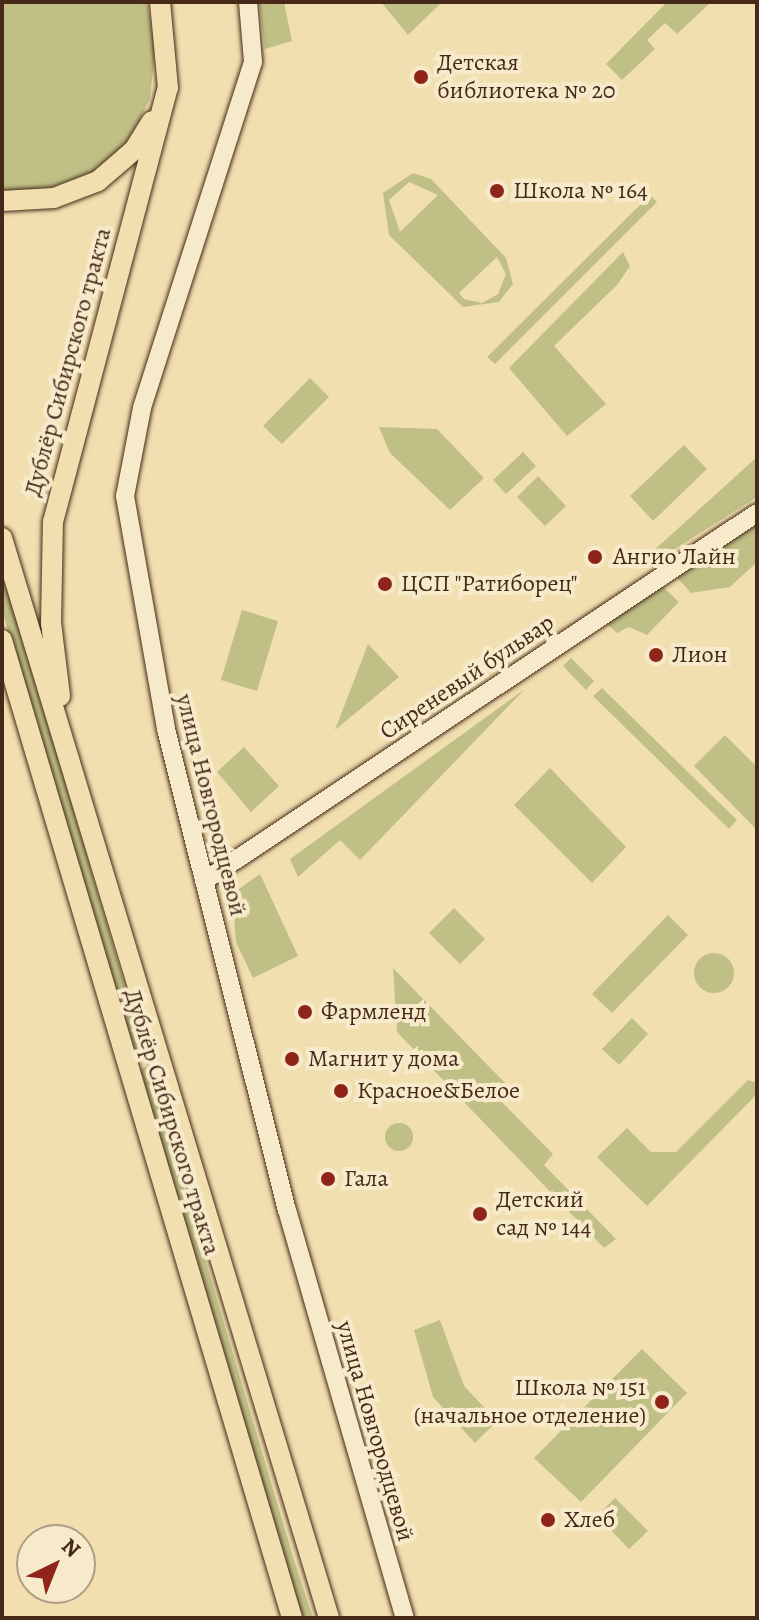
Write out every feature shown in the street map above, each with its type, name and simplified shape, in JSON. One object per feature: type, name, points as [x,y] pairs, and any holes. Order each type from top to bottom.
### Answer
[{"type":"main road","name":"Дублёр Сибирского тракта","points":[[79,794],[51,623],[53,522],[168,88],[160,2]]},
{"type":"main road","name":"Дублёр Сибирского тракта","points":[[2,201],[54,198],[98,181],[134,150],[168,88]]},
{"type":"main road","name":"Дублёр Сибирского тракта","points":[[2,538],[329,1618]]},
{"type":"main road","name":"Дублёр Сибирского тракта","points":[[2,640],[292,1618]]},
{"type":"street","name":"улица Новгородцевой","points":[[248,2],[253,62],[146,394],[125,496],[138,599],[204,881],[287,1210],[405,1618]]},
{"type":"street","name":"Сиреневый бульвар","points":[[204,881],[757,513]]},
{"type":"green space","points":[[2,2],[147,2],[155,48],[150,99],[130,138],[98,170],[46,189],[2,190]]},
{"type":"green space","points":[[259,2],[284,2],[292,41],[265,49]]},
{"type":"green space","points":[[381,2],[442,2],[408,35]]},
{"type":"green space","points":[[667,2],[711,2],[677,34],[665,23],[647,40],[655,49],[622,80],[606,64]]},
{"type":"green space","points":[[413,173],[431,179],[506,258],[513,284],[499,302],[463,307],[389,235],[383,193]],"holes":[[[409,182],[438,195],[400,232],[389,200]],[[497,257],[506,274],[498,294],[482,303],[464,299],[459,293]]]},
{"type":"green space","points":[[650,195],[657,202],[495,364],[487,357]]},
{"type":"green space","points":[[623,252],[630,266],[617,285],[554,346],[606,404],[567,436],[509,368]]},
{"type":"green space","points":[[310,378],[329,397],[282,444],[263,426]]},
{"type":"green space","points":[[379,427],[437,429],[484,478],[450,510],[390,453]]},
{"type":"green space","points":[[684,445],[707,469],[653,521],[630,496]]},
{"type":"green space","points":[[523,452],[536,466],[506,494],[493,480]]},
{"type":"green space","points":[[757,457],[757,497],[659,559],[652,552]]},
{"type":"green space","points":[[538,476],[566,506],[545,526],[517,497]]},
{"type":"green space","points":[[757,519],[757,562],[730,587],[691,593],[674,574]]},
{"type":"green space","points":[[2,566],[145,1055],[133,1059],[2,610]]},
{"type":"green space","points":[[660,584],[679,602],[647,635],[629,627],[617,633],[606,623]]},
{"type":"green space","points":[[242,610],[278,621],[257,691],[221,680]]},
{"type":"green space","points":[[368,644],[399,677],[335,730]]},
{"type":"green space","points":[[571,658],[594,681],[586,690],[563,666]]},
{"type":"green space","points":[[602,688],[737,820],[729,829],[593,696]]},
{"type":"green space","points":[[525,689],[360,860],[340,840],[298,877],[290,859]]},
{"type":"green space","points":[[725,735],[757,767],[757,830],[694,766]]},
{"type":"green space","points":[[244,747],[279,786],[251,812],[217,772]]},
{"type":"green space","points":[[550,768],[626,847],[592,883],[514,805]]},
{"type":"green space","points":[[260,874],[298,956],[253,978],[236,942],[232,894]]},
{"type":"green space","points":[[454,908],[485,939],[460,964],[429,933]]},
{"type":"green space","points":[[668,915],[688,935],[612,1013],[592,994]]},
{"type":"green space","points":[[714,953],[728,959],[734,973],[728,987],[714,993],[700,987],[694,973],[700,959]]},
{"type":"green space","points":[[393,968],[505,1083],[495,1095],[553,1154],[544,1165],[616,1239],[604,1248],[397,1032]]},
{"type":"green space","points":[[632,1018],[648,1034],[619,1065],[602,1049]]},
{"type":"green space","points":[[148,1066],[313,1618],[300,1618],[136,1070]]},
{"type":"green space","points":[[748,1080],[757,1083],[757,1094],[647,1206],[597,1157],[627,1128],[651,1152],[676,1152]]},
{"type":"green space","points":[[399,1123],[409,1127],[413,1137],[409,1147],[399,1151],[389,1147],[385,1137],[389,1127]]},
{"type":"green space","points":[[440,1320],[464,1386],[497,1421],[475,1443],[433,1397],[414,1330]]},
{"type":"green space","points":[[642,1349],[687,1393],[581,1502],[534,1458]]},
{"type":"green space","points":[[615,1498],[648,1531],[629,1549],[597,1516]]},
{"type":"place","name":"Детская библиотека № 20","points":[[421,77]]},
{"type":"place","name":"Школа № 164","points":[[497,191]]},
{"type":"place","name":"Ангио Лайн","points":[[595,557]]},
{"type":"place","name":"ЦСП \"Ратиборец\"","points":[[385,584]]},
{"type":"place","name":"Лион","points":[[656,655]]},
{"type":"place","name":"Фармленд","points":[[305,1012]]},
{"type":"place","name":"Магнит у дома","points":[[292,1059]]},
{"type":"place","name":"Красное&Белое","points":[[341,1091]]},
{"type":"place","name":"Гала","points":[[328,1179]]},
{"type":"place","name":"Детский сад № 144","points":[[480,1214]]},
{"type":"place","name":"Школа № 151 (начальное отделение)","points":[[662,1402]]},
{"type":"place","name":"Хлеб","points":[[548,1520]]}]
